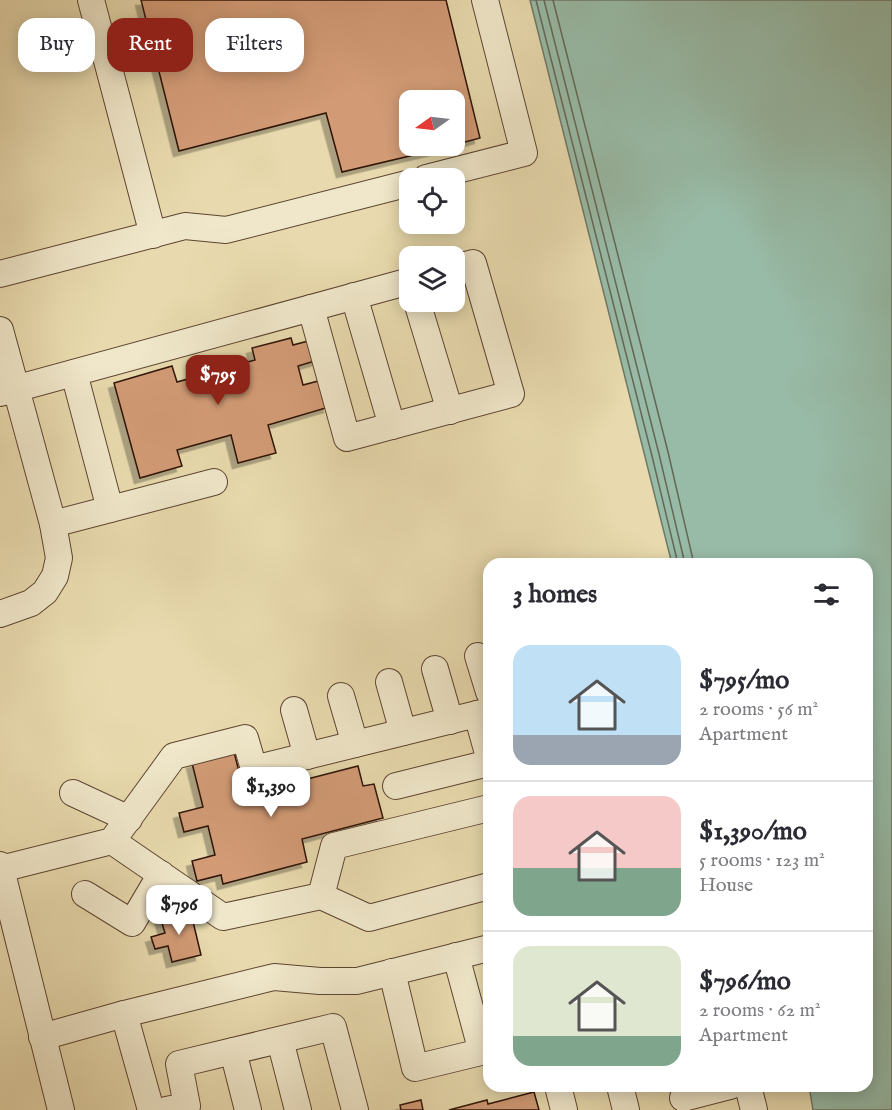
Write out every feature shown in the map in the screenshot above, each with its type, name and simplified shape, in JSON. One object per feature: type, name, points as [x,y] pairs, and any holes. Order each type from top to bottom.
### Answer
[{"type":"street","points":[[91,0],[153,235]]},
{"type":"street","points":[[465,168],[524,153],[485,0]]},
{"type":"street","points":[[0,274],[185,226],[226,230],[399,186]]},
{"type":"street","points":[[311,308],[348,438],[511,394],[473,263],[465,265]]},
{"type":"street","points":[[8,391],[399,284]]},
{"type":"street","points":[[354,296],[392,426]]},
{"type":"street","points":[[420,312],[450,411]]},
{"type":"street","points":[[0,330],[8,391],[53,524],[59,558],[55,576],[45,592],[31,603],[0,614]]},
{"type":"street","points":[[74,373],[110,509]]},
{"type":"street","points":[[53,524],[214,482]]},
{"type":"street","points":[[478,656],[483,672]]},
{"type":"street","points":[[435,669],[450,721]]},
{"type":"street","points":[[389,682],[404,732]]},
{"type":"street","points":[[341,696],[355,744]]},
{"type":"street","points":[[294,710],[307,756]]},
{"type":"street","points":[[61,1110],[1,867],[112,841],[174,756],[245,738],[254,769],[483,712]]},
{"type":"street","points":[[396,786],[483,764]]},
{"type":"street","points":[[73,793],[129,819]]},
{"type":"street","points":[[321,896],[334,846],[483,809]]},
{"type":"street","points":[[112,841],[223,916],[321,896],[369,918],[483,888]]},
{"type":"street","points":[[85,894],[132,923],[161,874]]},
{"type":"street","points":[[42,1036],[274,977],[357,981],[483,949]]},
{"type":"street","points":[[456,956],[483,1042]]},
{"type":"street","points":[[392,972],[415,1068],[483,1052]]},
{"type":"street","points":[[124,1014],[151,1110]]},
{"type":"street","points":[[180,1108],[178,1064],[333,1027],[355,1110]]},
{"type":"street","points":[[280,1040],[298,1110]]},
{"type":"street","points":[[233,1051],[249,1110]]},
{"type":"street","points":[[560,1092],[564,1110]]},
{"type":"street","points":[[622,1092],[626,1110]]},
{"type":"street","points":[[683,1098],[706,1092]]},
{"type":"street","points":[[750,1092],[754,1110]]},
{"type":"water","points":[[530,0],[892,0],[892,1110],[813,1110],[810,1092],[873,1092],[873,558],[670,558]]},
{"type":"building","points":[[141,0],[446,0],[480,138],[465,142],[465,90],[399,90],[399,156],[410,156],[342,172],[326,113],[179,151],[159,72],[193,72],[193,18],[146,18]]},
{"type":"building","points":[[291,338],[293,345],[312,340],[318,360],[298,366],[303,385],[322,380],[329,407],[268,425],[276,453],[238,463],[231,435],[177,450],[182,466],[140,478],[114,383],[172,366],[177,382],[255,360],[252,348]]},
{"type":"building","points":[[234,752],[245,795],[358,766],[363,786],[374,784],[383,818],[302,839],[307,862],[223,884],[221,875],[197,881],[192,861],[215,855],[208,826],[184,832],[179,813],[203,807],[192,763]]},
{"type":"building","points":[[190,909],[201,955],[172,962],[168,946],[155,949],[151,937],[165,933],[160,917]]},
{"type":"building","points":[[534,1092],[539,1110],[449,1110],[487,1100],[488,1104]]},
{"type":"building","points":[[421,1100],[423,1110],[401,1110],[400,1105]]}]
